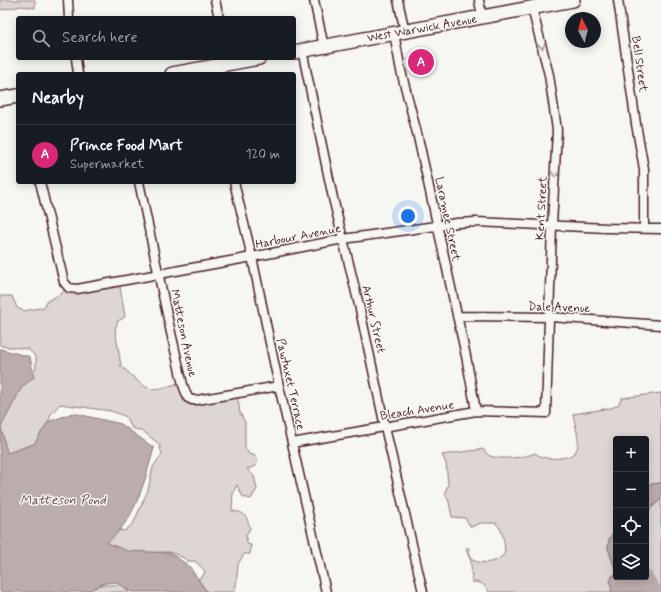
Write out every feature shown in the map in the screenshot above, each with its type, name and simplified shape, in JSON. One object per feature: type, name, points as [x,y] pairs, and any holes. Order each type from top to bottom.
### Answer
[{"type":"main road","name":"West Warwick Avenue","points":[[298,51],[574,0]]},
{"type":"main road","points":[[191,72],[210,70],[227,61],[238,60]]},
{"type":"main road","points":[[0,99],[16,96]]},
{"type":"street","points":[[68,0],[69,16]]},
{"type":"street","points":[[216,0],[219,16]]},
{"type":"street","points":[[314,0],[324,47]]},
{"type":"street","name":"Laramee Street","points":[[398,0],[401,71],[418,137],[476,411]]},
{"type":"street","points":[[479,0],[482,17]]},
{"type":"street","name":"Bell Street","points":[[618,0],[645,178],[644,228]]},
{"type":"street","name":"Kent Street","points":[[532,8],[549,75],[556,130],[546,413]]},
{"type":"street","name":"Arthur Street","points":[[298,51],[359,305],[423,592]]},
{"type":"street","points":[[76,60],[78,72]]},
{"type":"street","name":"Harbour Avenue","points":[[40,184],[64,282],[69,288],[77,288],[252,257],[343,239],[436,225],[476,222],[607,228],[661,228]]},
{"type":"street","name":"Matteson Avenue","points":[[139,184],[183,385],[188,398],[197,400],[279,386]]},
{"type":"street","name":"Pawtuxet Terrace","points":[[234,184],[326,592]]},
{"type":"street","name":"Dale Avenue","points":[[457,316],[550,317],[661,325]]},
{"type":"street","name":"Bleach Avenue","points":[[292,443],[476,411],[546,413]]},
{"type":"shaded area","points":[[0,0],[35,0],[35,8],[22,6],[0,10]]},
{"type":"shaded area","points":[[119,281],[125,317],[118,321],[115,329],[121,366],[145,387],[152,389],[182,382],[191,398],[237,394],[240,413],[245,422],[245,448],[249,454],[258,457],[256,466],[247,469],[254,476],[257,489],[251,499],[243,497],[237,485],[233,494],[232,511],[240,512],[245,515],[250,528],[246,536],[247,544],[251,545],[250,554],[244,554],[238,564],[234,592],[207,592],[198,579],[203,576],[205,571],[195,561],[187,561],[184,558],[170,552],[116,553],[102,540],[114,529],[125,531],[134,522],[148,490],[153,467],[162,454],[159,444],[144,432],[132,428],[125,416],[111,411],[60,404],[51,414],[45,434],[35,444],[24,447],[2,465],[0,416],[36,368],[36,357],[28,349],[0,345],[0,296],[12,296],[17,308],[24,311],[44,307],[47,301],[61,294],[67,287]]},
{"type":"shaded area","points":[[661,393],[661,483],[649,485],[649,436],[613,436],[613,533],[609,539],[608,548],[613,562],[613,576],[611,582],[612,592],[489,592],[482,584],[472,582],[471,562],[466,549],[468,547],[472,560],[476,562],[485,563],[494,561],[505,553],[503,537],[501,530],[496,523],[481,523],[471,527],[465,518],[452,517],[449,502],[445,493],[448,484],[446,463],[442,455],[483,449],[489,456],[500,458],[519,457],[535,453],[550,458],[569,456],[574,453],[578,442],[573,414],[611,408],[618,405],[622,398]]},
{"type":"shaded area","points":[[661,499],[661,592],[652,592],[643,580],[649,580],[649,511]]},
{"type":"shaded area","points":[[96,585],[122,585],[129,592],[87,592]]},
{"type":"water","name":"Matteson Pond","points":[[0,349],[30,357],[34,377],[22,387],[1,427],[7,453],[34,444],[48,422],[73,413],[121,424],[154,448],[133,510],[117,533],[107,543],[128,551],[170,553],[189,566],[207,592],[131,592],[117,582],[105,583],[86,592],[0,592]]},
{"type":"water","points":[[661,483],[661,499],[649,511],[649,485]]},
{"type":"water","points":[[613,533],[613,562],[608,548],[609,539]]},
{"type":"water","points":[[612,576],[613,580],[643,580],[652,592],[612,592],[610,582]]},
{"type":"waterway","points":[[647,580],[655,592]]},
{"type":"place","name":"Prince Food Mart","points":[[421,62]]}]
